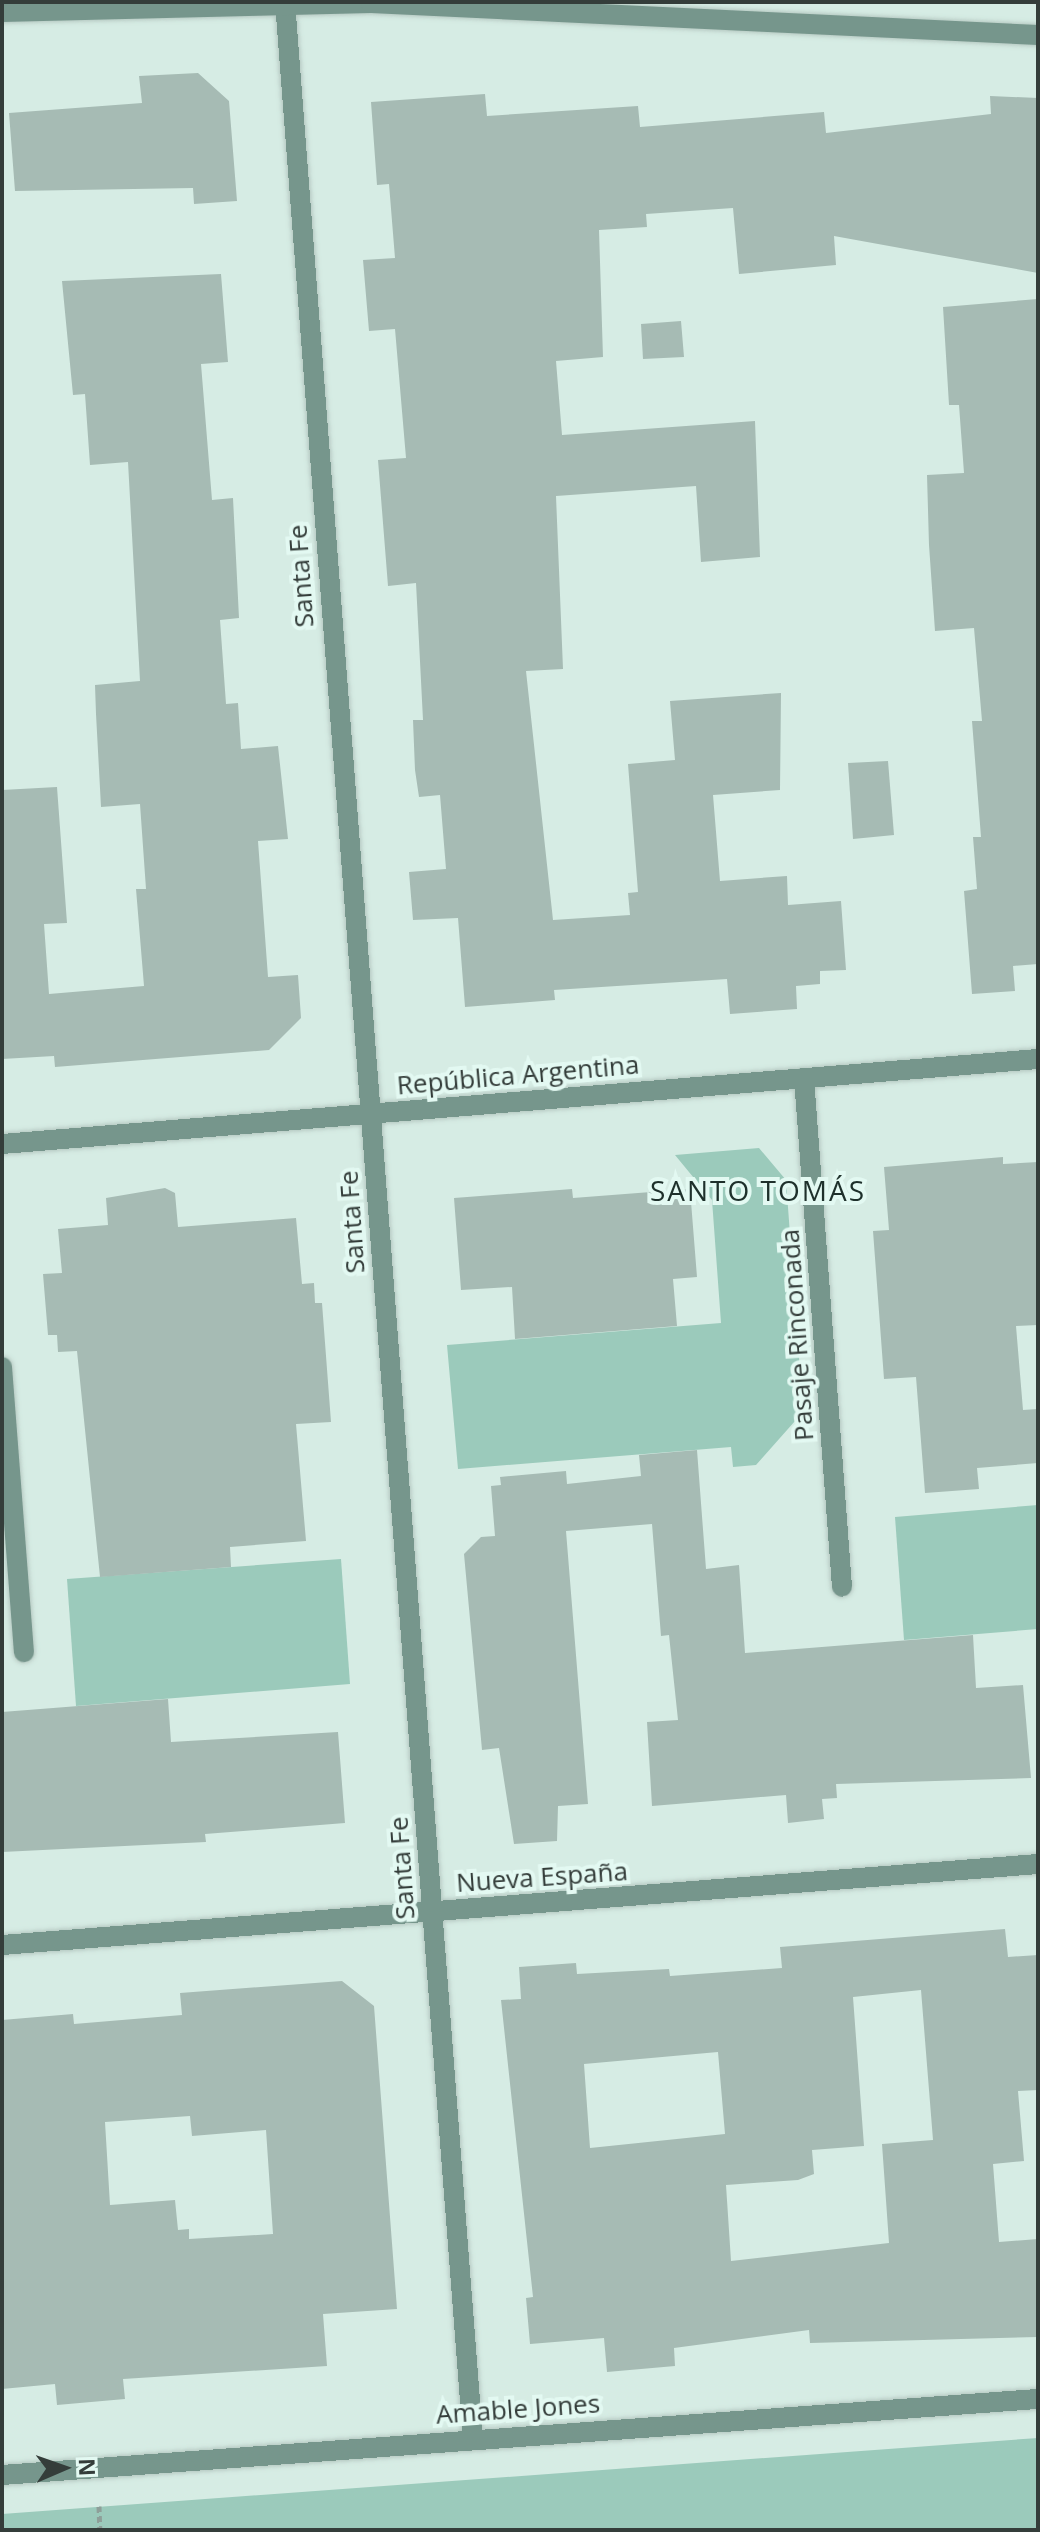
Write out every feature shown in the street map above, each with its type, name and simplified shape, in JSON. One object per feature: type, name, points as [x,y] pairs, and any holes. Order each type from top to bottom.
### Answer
[{"type":"street","points":[[2,12],[285,3],[1038,35]]},
{"type":"street","name":"Santa Fe","points":[[285,3],[473,2438]]},
{"type":"street","name":"República Argentina","points":[[2,1144],[1038,1059]]},
{"type":"street","name":"Pasaje Rinconada","points":[[804,1078],[842,1587]]},
{"type":"street","points":[[2,1367],[24,1652]]},
{"type":"street","name":"Nueva España","points":[[2,1945],[1038,1864]]},
{"type":"street","name":"Amable Jones","points":[[2,2475],[473,2438],[1038,2399]]},
{"type":"path","points":[[99,2506],[100,2530]]},
{"type":"green space","points":[[759,1148],[786,1180],[803,1412],[756,1465],[733,1467],[731,1447],[458,1469],[447,1345],[721,1323],[712,1200],[675,1155]]},
{"type":"green space","points":[[1038,1505],[1038,1629],[904,1640],[895,1517]]},
{"type":"green space","points":[[341,1559],[350,1684],[76,1706],[67,1579]]},
{"type":"green space","points":[[1038,2438],[1038,2530],[2,2530],[2,2514]]},
{"type":"building","points":[[198,73],[229,101],[237,201],[194,204],[193,188],[15,191],[9,113],[142,103],[139,76]]},
{"type":"building","points":[[485,94],[487,116],[638,106],[640,127],[824,112],[826,133],[991,114],[990,96],[1038,98],[1038,273],[834,236],[836,265],[739,274],[733,208],[646,214],[647,227],[599,230],[603,357],[556,361],[562,435],[755,421],[760,557],[701,562],[696,486],[556,496],[563,669],[526,671],[553,920],[630,915],[628,893],[638,892],[628,764],[675,760],[670,701],[781,693],[780,790],[713,795],[720,881],[787,876],[788,905],[841,901],[846,970],[820,971],[820,984],[796,986],[797,1009],[730,1014],[727,979],[554,990],[555,1000],[465,1007],[458,918],[413,920],[409,872],[446,869],[440,795],[419,797],[415,770],[413,720],[423,720],[416,583],[388,586],[378,460],[406,458],[395,329],[369,331],[363,260],[395,258],[389,184],[377,185],[371,102]]},
{"type":"building","points":[[221,274],[228,362],[201,364],[212,500],[233,498],[239,618],[220,620],[226,704],[238,703],[241,749],[278,746],[288,839],[258,841],[268,977],[298,975],[301,1018],[269,1050],[55,1067],[54,1056],[2,1059],[2,790],[57,787],[67,923],[44,924],[49,994],[144,986],[136,889],[146,889],[140,804],[101,807],[95,685],[140,681],[128,462],[90,465],[85,394],[73,395],[62,281]]},
{"type":"building","points":[[1038,299],[1038,964],[1013,966],[1015,991],[972,994],[964,891],[977,889],[973,837],[981,837],[972,721],[982,721],[974,628],[935,631],[927,475],[964,473],[959,405],[949,405],[943,307]]},
{"type":"building","points":[[681,321],[684,357],[643,359],[641,324]]},
{"type":"building","points":[[888,761],[894,835],[853,839],[848,763]]},
{"type":"building","points":[[1003,1157],[1003,1164],[1038,1162],[1038,1325],[1016,1326],[1023,1410],[1038,1409],[1038,1463],[977,1468],[979,1489],[925,1493],[916,1377],[884,1379],[873,1231],[889,1230],[884,1167]]},
{"type":"building","points":[[165,1188],[175,1193],[178,1227],[296,1218],[302,1284],[314,1283],[315,1303],[322,1303],[331,1422],[296,1424],[306,1541],[230,1547],[231,1567],[100,1577],[77,1351],[58,1352],[57,1335],[48,1335],[43,1274],[62,1273],[58,1229],[108,1225],[106,1198]]},
{"type":"building","points":[[572,1189],[573,1198],[690,1189],[697,1277],[673,1279],[677,1326],[515,1339],[512,1287],[461,1290],[454,1198]]},
{"type":"building","points":[[697,1450],[706,1569],[739,1565],[745,1653],[973,1635],[976,1688],[1023,1685],[1031,1778],[836,1784],[837,1798],[822,1799],[824,1819],[788,1823],[786,1795],[652,1806],[647,1722],[678,1720],[669,1635],[661,1636],[652,1524],[566,1531],[588,1804],[558,1806],[557,1841],[514,1844],[499,1748],[482,1750],[464,1554],[481,1537],[495,1536],[491,1486],[501,1485],[500,1477],[566,1471],[567,1484],[641,1476],[639,1455]]},
{"type":"building","points":[[168,1699],[171,1742],[338,1732],[345,1823],[205,1834],[206,1842],[2,1852],[2,1712]]},
{"type":"building","points":[[1005,1929],[1008,1957],[1038,1955],[1038,2090],[1018,2091],[1024,2161],[993,2164],[999,2242],[1038,2239],[1038,2337],[810,2343],[809,2330],[674,2348],[675,2366],[607,2372],[604,2338],[530,2344],[526,2298],[533,2297],[501,2000],[521,1999],[519,1967],[576,1963],[577,1974],[669,1969],[670,1976],[782,1968],[780,1947]],"holes":[[[921,1990],[933,2140],[882,2144],[889,2243],[731,2261],[726,2185],[798,2180],[814,2174],[812,2150],[864,2146],[853,1997]],[[718,2052],[725,2134],[590,2148],[584,2064]]]},
{"type":"building","points":[[342,1981],[374,2006],[397,2309],[323,2314],[327,2366],[123,2379],[125,2399],[57,2405],[55,2384],[2,2389],[2,2020],[73,2014],[74,2024],[182,2015],[180,1993]],"holes":[[[190,2116],[192,2136],[266,2130],[273,2234],[189,2239],[189,2229],[178,2230],[175,2200],[110,2205],[105,2122]]]},
{"type":"district","name":"SANTO TOMÁS","points":[[758,1190]]}]
